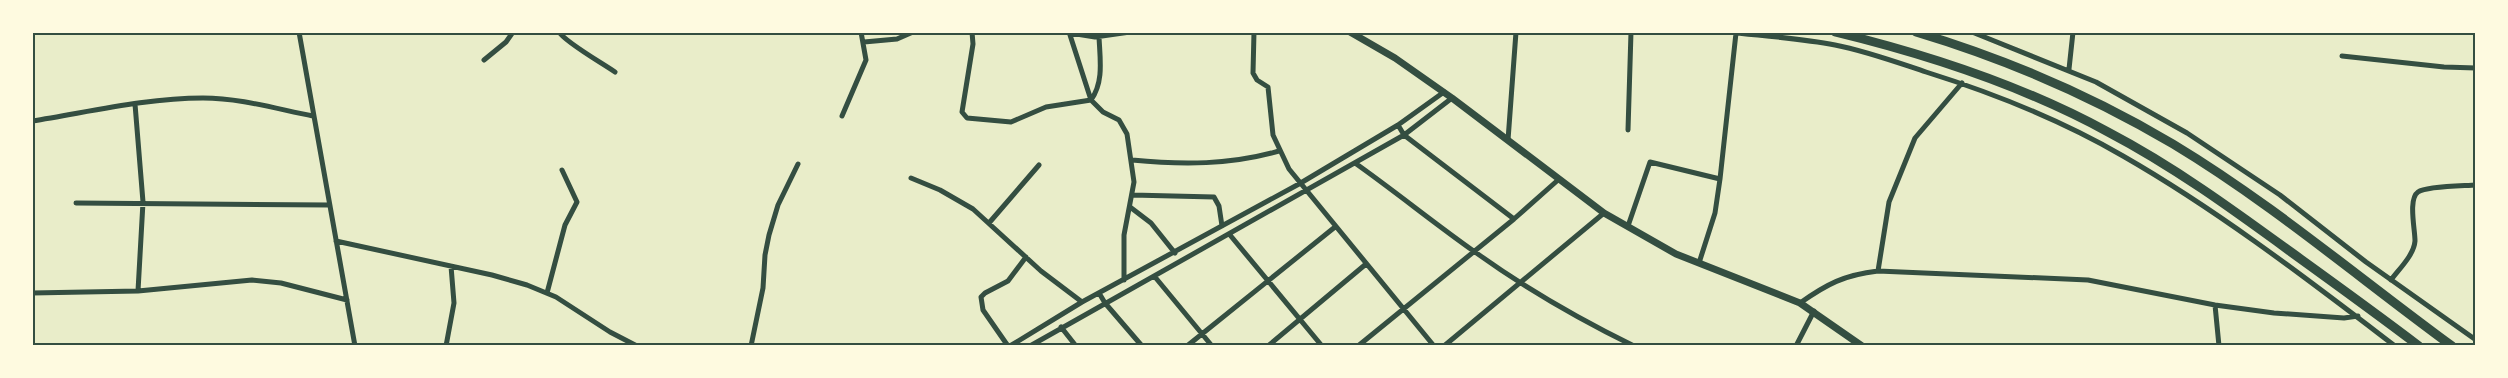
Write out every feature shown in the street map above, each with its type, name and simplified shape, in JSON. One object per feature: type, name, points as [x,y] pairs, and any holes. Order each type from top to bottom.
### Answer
[{"type":"highway","points":[[1836,32],[1966,69],[2009,86],[2107,131],[2168,166],[2225,204],[2419,346]]},
{"type":"highway","points":[[1916,32],[1980,53],[2071,90],[2173,144],[2278,216],[2452,346]]},
{"type":"street","points":[[299,32],[355,346]]},
{"type":"street","points":[[484,60],[506,42],[513,32]]},
{"type":"street","points":[[559,32],[563,39],[590,54],[615,72]]},
{"type":"street","points":[[842,116],[864,69],[866,60],[861,32]]},
{"type":"street","points":[[864,42],[897,40],[913,32]]},
{"type":"street","points":[[972,32],[973,44],[962,112],[967,118],[1011,122],[1046,107],[1090,100],[1097,92],[1100,72],[1099,37]]},
{"type":"street","points":[[1064,32],[1070,35],[1099,37],[1130,32]]},
{"type":"street","points":[[1254,32],[1253,73],[1257,80],[1268,87],[1273,135],[1279,152],[1299,184],[1434,346]]},
{"type":"street","points":[[1350,32],[1395,58],[1444,92],[1558,180],[1604,212],[1676,254],[1800,303],[1862,346]]},
{"type":"street","points":[[1508,140],[1516,32]]},
{"type":"street","points":[[1628,130],[1631,32]]},
{"type":"street","points":[[1727,32],[1788,37],[1838,46],[1962,83],[2045,117],[2123,155],[2276,256],[2358,316],[2395,346]]},
{"type":"street","points":[[1972,32],[2096,82],[2187,133],[2280,195],[2391,280],[2476,340]]},
{"type":"street","points":[[2069,70],[2073,32]]},
{"type":"street","points":[[1699,263],[1714,212],[1720,179],[1736,33]]},
{"type":"street","points":[[1070,35],[1090,100],[1103,112],[1119,120],[1124,126],[1132,160],[1132,195],[1124,235],[1124,280]]},
{"type":"street","points":[[2342,56],[2444,67],[2476,68]]},
{"type":"street","points":[[1878,271],[1889,202],[1915,138],[1962,83]]},
{"type":"street","points":[[1026,257],[1008,281],[981,297],[983,310],[1009,346],[1082,302],[1299,184],[1398,125],[1444,92]]},
{"type":"street","points":[[32,121],[171,99],[205,98],[313,116]]},
{"type":"street","points":[[1030,346],[1060,327],[1155,277],[1404,135],[1452,98]]},
{"type":"street","points":[[135,104],[143,202],[138,291]]},
{"type":"street","points":[[1398,125],[1404,135],[1514,219]]},
{"type":"street","points":[[1132,160],[1174,164],[1206,163],[1255,158],[1279,152]]},
{"type":"street","points":[[1628,226],[1650,162],[1720,179]]},
{"type":"street","points":[[1355,163],[1474,252],[1519,282],[1595,327],[1634,346]]},
{"type":"street","points":[[751,346],[762,288],[769,235],[778,205],[798,164]]},
{"type":"street","points":[[989,223],[1039,165]]},
{"type":"street","points":[[547,293],[565,226],[577,202],[562,170]]},
{"type":"street","points":[[911,178],[957,198],[1082,302]]},
{"type":"street","points":[[1360,345],[1514,219],[1558,180]]},
{"type":"street","points":[[2391,280],[2411,253],[2415,243],[2413,200],[2416,193],[2424,190],[2476,185]]},
{"type":"street","points":[[1132,195],[1214,197],[1219,206],[1222,226]]},
{"type":"street","points":[[76,203],[143,202],[330,205]]},
{"type":"street","points":[[1130,207],[1151,223],[1175,253]]},
{"type":"street","points":[[1444,346],[1604,212]]},
{"type":"street","points":[[1187,346],[1267,280],[1336,227]]},
{"type":"street","points":[[1230,235],[1322,346]]},
{"type":"street","points":[[336,241],[492,275],[547,293],[582,312],[610,332],[637,346]]},
{"type":"street","points":[[1268,346],[1366,264]]},
{"type":"street","points":[[446,346],[454,303],[451,266]]},
{"type":"street","points":[[1800,303],[1836,280],[1854,274],[1878,271],[2088,280],[2215,306],[2274,313],[2344,318],[2358,316]]},
{"type":"street","points":[[1155,277],[1212,346]]},
{"type":"street","points":[[32,293],[138,291],[252,280],[281,283],[347,300]]},
{"type":"street","points":[[1099,293],[1104,303],[1142,346]]},
{"type":"street","points":[[2215,306],[2219,346]]},
{"type":"street","points":[[1796,346],[1814,311]]},
{"type":"street","points":[[1060,327],[1076,346]]}]
